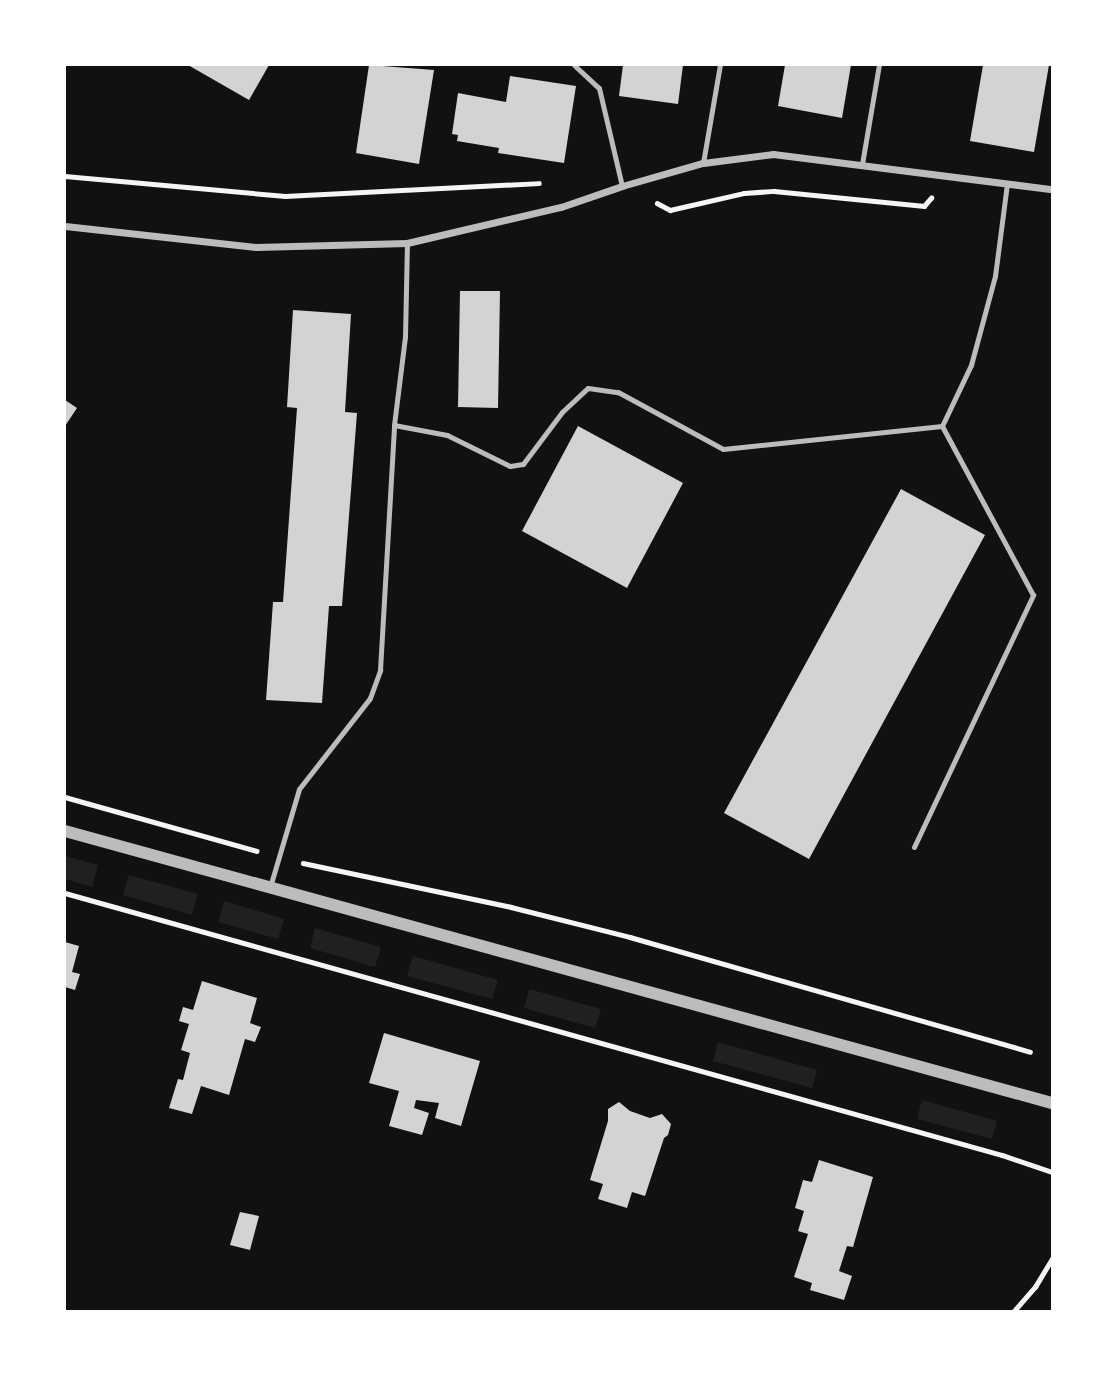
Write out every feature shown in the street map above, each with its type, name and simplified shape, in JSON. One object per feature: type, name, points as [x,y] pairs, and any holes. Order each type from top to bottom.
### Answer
[{"type":"street","points":[[65,226],[256,247],[407,243],[548,211],[622,186],[704,163],[773,154],[1052,189]]},
{"type":"street","points":[[65,831],[1052,1103]]},
{"type":"lane","points":[[574,65],[599,88],[622,186]]},
{"type":"lane","points":[[704,163],[720,65]]},
{"type":"lane","points":[[862,164],[879,65]]},
{"type":"lane","points":[[942,426],[971,365],[995,276],[1007,184]]},
{"type":"lane","points":[[270,887],[299,789],[370,698],[380,670],[394,425],[405,337],[407,243]]},
{"type":"lane","points":[[394,425],[447,435],[510,466],[523,464],[562,412],[588,388],[618,392],[723,449],[942,426]]},
{"type":"lane","points":[[914,847],[1033,596],[942,426]]},
{"type":"path","points":[[65,176],[285,196],[552,183]]},
{"type":"path","points":[[65,797],[279,857],[361,877],[511,907],[630,937],[1030,1052]]},
{"type":"path","points":[[65,893],[1014,1159],[1052,1172]]},
{"type":"path","points":[[1014,1311],[1035,1287],[1052,1259]]},
{"type":"shaded area","points":[[65,856],[98,865],[92,887],[65,879]]},
{"type":"shaded area","points":[[129,875],[198,894],[192,915],[123,895]]},
{"type":"shaded area","points":[[224,901],[284,919],[278,939],[218,922]]},
{"type":"shaded area","points":[[315,928],[381,947],[375,967],[310,948]]},
{"type":"shaded area","points":[[413,956],[498,980],[492,999],[407,976]]},
{"type":"shaded area","points":[[529,989],[601,1009],[595,1028],[524,1008]]},
{"type":"shaded area","points":[[718,1042],[817,1070],[812,1088],[713,1061]]},
{"type":"shaded area","points":[[922,1100],[997,1121],[992,1139],[917,1119]]},
{"type":"building","points":[[188,65],[269,65],[249,100]]},
{"type":"building","points":[[369,65],[434,70],[419,164],[356,153]]},
{"type":"building","points":[[623,65],[683,65],[678,104],[619,96]]},
{"type":"building","points":[[785,65],[851,65],[842,118],[778,106]]},
{"type":"building","points":[[983,65],[1049,65],[1034,152],[970,141]]},
{"type":"building","points":[[510,76],[576,86],[564,163],[498,153],[499,148],[457,141],[458,135],[452,134],[458,93],[506,102]]},
{"type":"building","points":[[460,291],[500,291],[498,408],[458,407]]},
{"type":"building","points":[[293,310],[351,314],[345,412],[357,413],[342,606],[329,606],[322,703],[266,700],[273,602],[283,602],[297,408],[287,407]]},
{"type":"building","points":[[65,400],[77,408],[65,426]]},
{"type":"building","points":[[578,426],[683,483],[627,588],[522,531]]},
{"type":"building","points":[[901,489],[985,535],[809,859],[724,813]]},
{"type":"building","points":[[65,942],[79,946],[72,972],[80,974],[75,990],[65,987]]},
{"type":"building","points":[[202,981],[257,998],[250,1023],[261,1027],[255,1042],[245,1039],[229,1095],[201,1086],[192,1114],[169,1108],[178,1079],[183,1080],[190,1053],[181,1050],[189,1024],[179,1021],[183,1007],[193,1010]]},
{"type":"building","points":[[384,1033],[480,1061],[461,1126],[435,1118],[439,1103],[416,1100],[414,1108],[429,1113],[422,1135],[389,1126],[399,1091],[369,1083]]},
{"type":"building","points":[[619,1102],[630,1111],[650,1118],[662,1114],[671,1124],[645,1196],[632,1192],[627,1208],[598,1199],[603,1184],[590,1180],[608,1121],[608,1109]]},
{"type":"building","points":[[819,1160],[873,1177],[853,1247],[847,1246],[839,1271],[852,1276],[844,1300],[810,1290],[812,1283],[794,1277],[808,1234],[798,1231],[804,1211],[795,1208],[803,1180],[812,1182]]},
{"type":"building","points":[[240,1212],[259,1216],[250,1250],[230,1245]]}]
